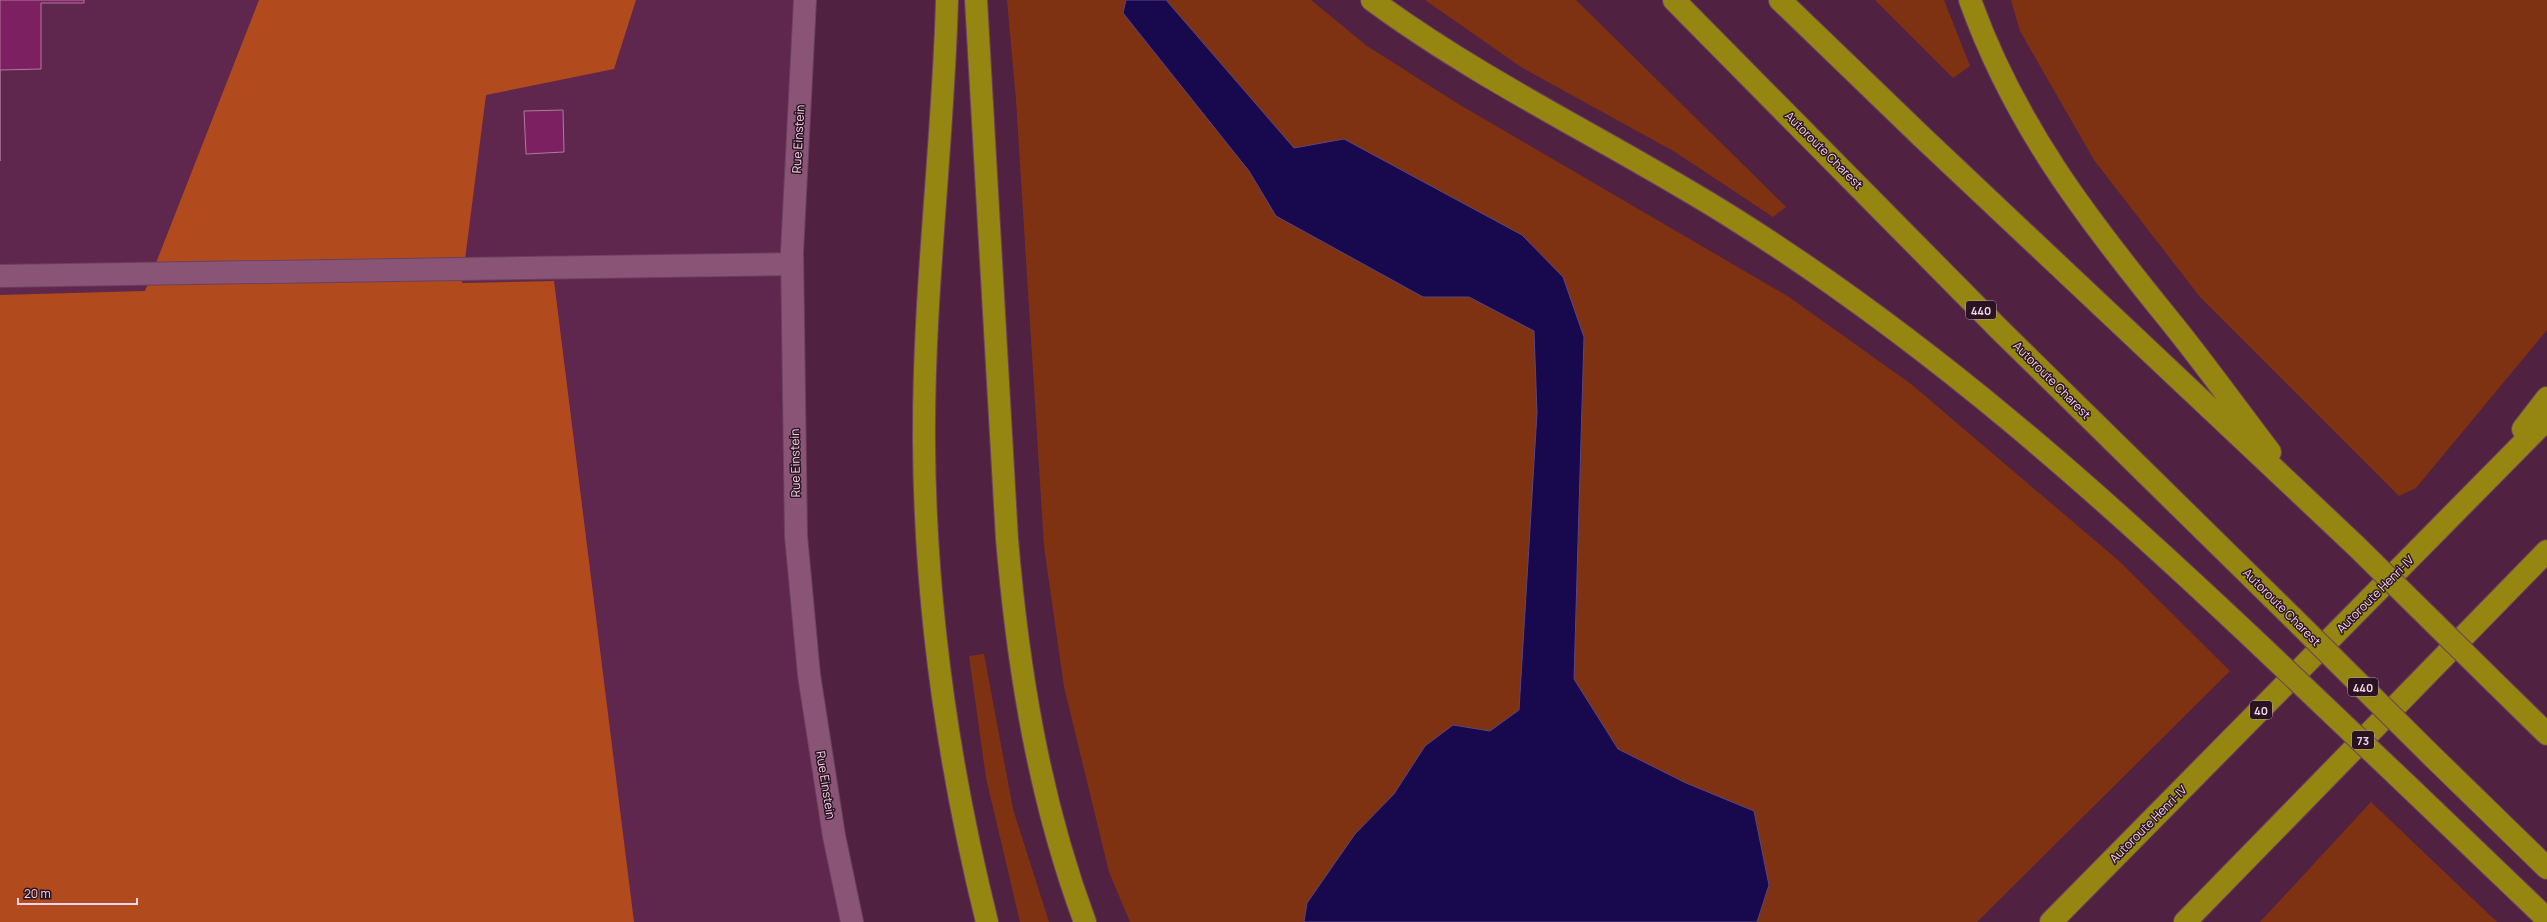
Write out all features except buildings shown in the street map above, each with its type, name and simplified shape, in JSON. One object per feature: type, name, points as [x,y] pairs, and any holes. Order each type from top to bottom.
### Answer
[{"type":"highway","points":[[947,0],[926,342],[924,442],[926,521],[931,595],[950,745],[987,922]]},
{"type":"highway","points":[[976,0],[1002,463],[1014,615],[1039,763],[1057,833],[1085,922]]},
{"type":"highway","points":[[1372,0],[1408,26],[1522,97],[1733,217],[1891,326],[2050,452],[2154,545],[2547,919]]},
{"type":"highway","name":"Autoroute Charest","points":[[1674,0],[2000,330],[2547,868]]},
{"type":"highway","points":[[1780,0],[2355,545],[2547,734]]},
{"type":"highway","points":[[1970,0],[2000,72],[2059,178],[2102,238],[2171,322],[2310,504]]},
{"type":"highway","points":[[2470,498],[2547,398]]},
{"type":"highway","name":"Autoroute Henri-IV","points":[[2051,922],[2547,419]]},
{"type":"highway","name":"73","points":[[2185,922],[2545,554]]},
{"type":"highway","points":[[2516,703],[2547,724]]},
{"type":"street","name":"Rue Einstein","points":[[805,0],[792,264],[797,544],[809,675],[834,836],[852,922]]},
{"type":"street","points":[[0,276],[792,264]]},
{"type":"shaded area","points":[[0,0],[805,0],[796,536],[852,922],[0,922]]},
{"type":"shaded area","points":[[259,0],[636,0],[614,69],[486,95],[462,283],[554,281],[634,922],[0,922],[0,295],[145,291]]},
{"type":"shaded area","points":[[1007,0],[1311,0],[1367,46],[1460,105],[1789,297],[1911,384],[2119,561],[2230,671],[1977,922],[1130,922],[1109,872],[1064,687],[1044,546],[1016,100]]},
{"type":"shaded area","points":[[1126,0],[1166,0],[1294,148],[1344,139],[1522,235],[1563,277],[1584,337],[1574,679],[1618,749],[1686,783],[1754,811],[1769,885],[1757,922],[1304,922],[1307,903],[1355,834],[1394,794],[1425,746],[1453,725],[1490,731],[1519,710],[1537,413],[1534,331],[1469,297],[1423,297],[1276,216],[1249,171],[1123,13]]},
{"type":"shaded area","points":[[1425,0],[1576,0],[1786,207],[1773,217],[1675,152],[1521,67]]},
{"type":"shaded area","points":[[1875,0],[1944,0],[1970,66],[1953,78]]},
{"type":"shaded area","points":[[2011,0],[2547,0],[2547,330],[2416,488],[2399,496],[2200,297],[2094,160],[2020,31]]},
{"type":"shaded area","points":[[984,654],[1013,809],[1049,922],[1020,922],[986,778],[969,656]]},
{"type":"shaded area","points":[[2371,802],[2497,922],[2260,922]]}]
